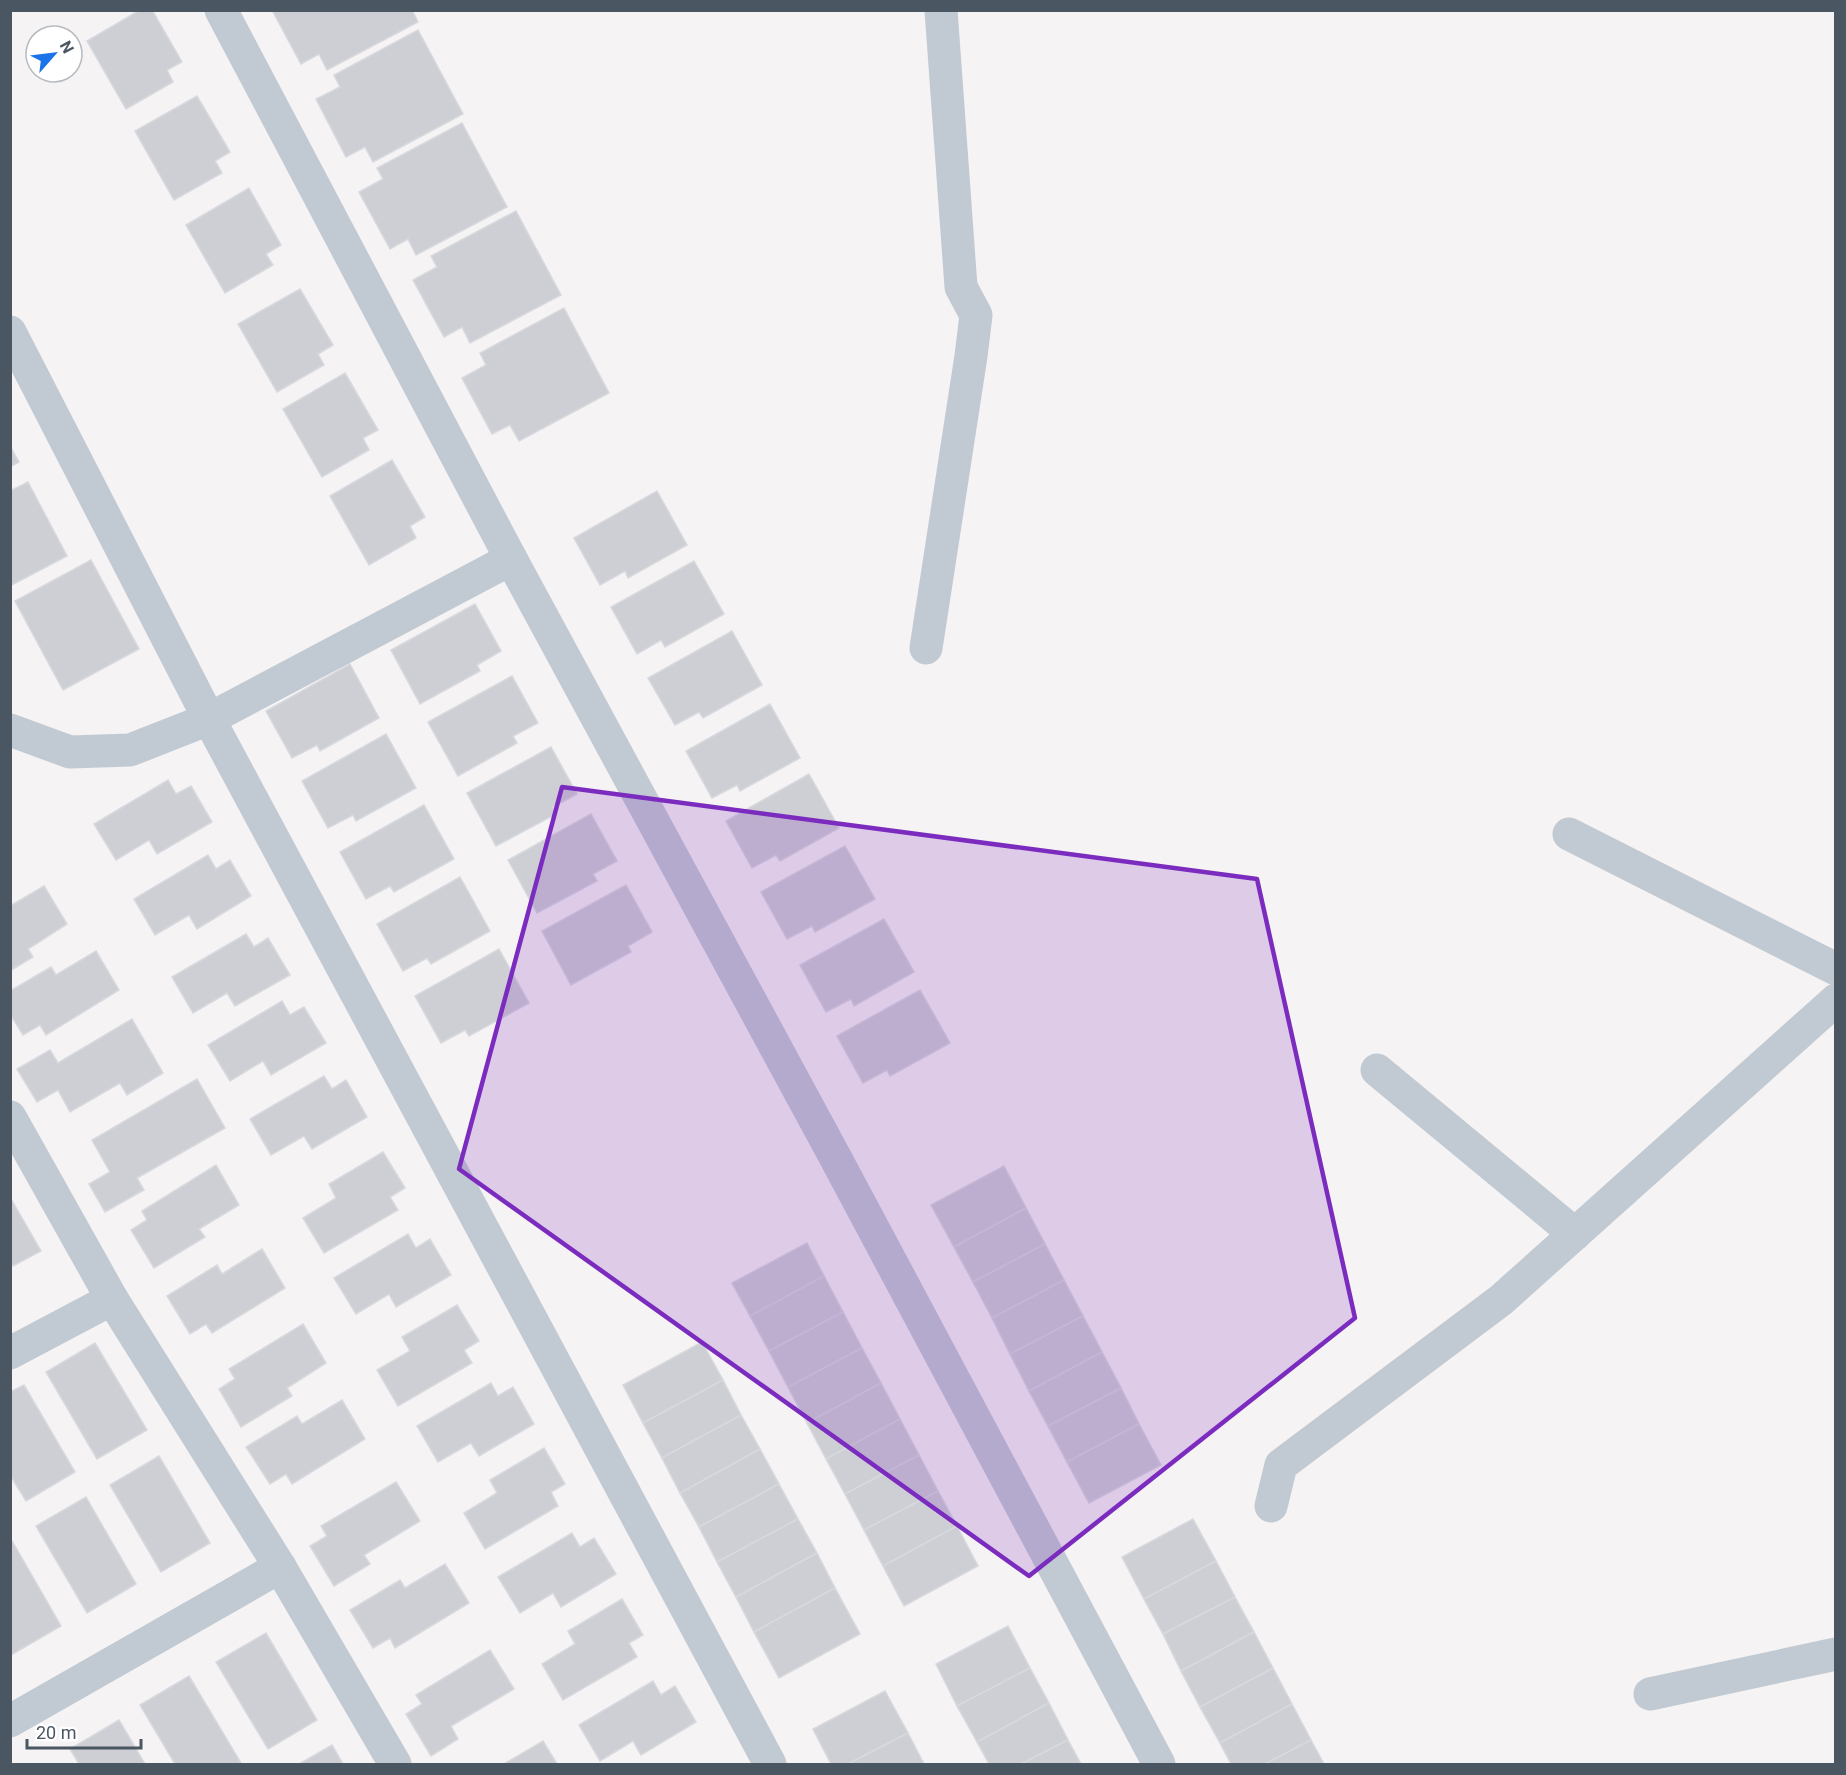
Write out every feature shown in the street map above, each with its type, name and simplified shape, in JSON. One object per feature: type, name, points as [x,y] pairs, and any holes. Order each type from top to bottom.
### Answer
[{"type":"street","points":[[221,10],[512,559],[1159,1764]]},
{"type":"street","points":[[926,648],[976,315],[961,287],[941,10]]},
{"type":"street","points":[[10,332],[209,719],[770,1764]]},
{"type":"street","points":[[10,730],[70,752],[130,750],[209,719],[512,559]]},
{"type":"street","points":[[1569,834],[1836,969]]},
{"type":"street","points":[[1271,1506],[1281,1465],[1501,1300],[1836,1000]]},
{"type":"street","points":[[1377,1070],[1575,1234]]},
{"type":"street","points":[[10,1117],[112,1299],[280,1567],[395,1764]]},
{"type":"street","points":[[10,1353],[112,1299]]},
{"type":"street","points":[[10,1721],[280,1567]]},
{"type":"street","points":[[1650,1694],[1836,1654]]},
{"type":"highlighted area","points":[[562,787],[1257,879],[1355,1318],[1029,1576],[459,1169]]},
{"type":"building","points":[[140,10],[152,10],[182,62],[167,70],[173,82],[126,109],[87,41]]},
{"type":"building","points":[[272,10],[412,10],[418,22],[327,70],[319,54],[301,64]]},
{"type":"building","points":[[418,30],[463,114],[373,162],[365,147],[346,157],[316,99],[340,87],[334,75]]},
{"type":"building","points":[[197,96],[230,152],[215,161],[222,173],[174,200],[135,131]]},
{"type":"building","points":[[462,123],[507,207],[416,255],[408,239],[390,249],[359,192],[383,179],[377,168]]},
{"type":"building","points":[[249,188],[281,245],[266,254],[273,265],[225,293],[186,225]]},
{"type":"building","points":[[516,211],[561,295],[470,343],[462,327],[444,337],[413,280],[437,267],[431,256]]},
{"type":"building","points":[[300,289],[333,345],[318,354],[324,365],[277,392],[238,324]]},
{"type":"building","points":[[564,308],[609,393],[519,441],[510,425],[492,434],[462,378],[486,365],[480,353]]},
{"type":"building","points":[[345,373],[378,430],[363,438],[369,450],[322,477],[283,409]]},
{"type":"building","points":[[10,446],[19,462],[10,467]]},
{"type":"building","points":[[392,460],[425,517],[410,526],[416,538],[369,565],[330,496]]},
{"type":"building","points":[[28,482],[67,556],[10,586],[10,491]]},
{"type":"building","points":[[657,491],[687,545],[628,578],[625,571],[600,585],[574,538]]},
{"type":"building","points":[[91,560],[139,649],[63,690],[15,601]]},
{"type":"building","points":[[694,561],[724,614],[665,647],[661,640],[637,654],[611,607]]},
{"type":"building","points":[[475,604],[501,651],[477,665],[480,671],[420,704],[391,650]]},
{"type":"building","points":[[732,631],[762,685],[703,718],[699,712],[675,725],[648,678]]},
{"type":"building","points":[[350,664],[379,718],[320,751],[317,745],[292,758],[266,711]]},
{"type":"building","points":[[512,676],[538,723],[513,736],[517,743],[458,776],[428,722]]},
{"type":"building","points":[[770,704],[800,758],[740,791],[737,785],[712,798],[686,751]]},
{"type":"building","points":[[386,734],[416,788],[356,821],[353,815],[328,828],[302,781]]},
{"type":"building","points":[[551,747],[577,794],[553,807],[556,814],[496,846],[467,793]]},
{"type":"building","points":[[809,774],[839,828],[780,861],[776,855],[752,868],[726,821]]},
{"type":"building","points":[[168,780],[176,794],[191,786],[212,822],[157,854],[149,840],[116,860],[94,824]]},
{"type":"building","points":[[424,805],[454,859],[394,892],[390,886],[366,899],[340,852]]},
{"type":"building","points":[[591,814],[617,861],[593,874],[597,881],[537,913],[508,860]]},
{"type":"building","points":[[845,846],[875,899],[815,932],[812,926],[787,939],[761,892]]},
{"type":"building","points":[[208,855],[216,869],[230,860],[251,896],[197,929],[189,915],[155,935],[134,899]]},
{"type":"building","points":[[460,877],[490,931],[431,964],[427,958],[403,971],[377,924]]},
{"type":"building","points":[[626,885],[652,932],[628,946],[631,952],[571,985],[542,931]]},
{"type":"building","points":[[44,886],[67,924],[28,949],[33,957],[10,971],[10,906]]},
{"type":"building","points":[[884,919],[914,972],[854,1006],[851,999],[826,1012],[800,965]]},
{"type":"building","points":[[246,934],[254,947],[268,938],[290,975],[235,1006],[227,993],[193,1013],[172,977]]},
{"type":"building","points":[[499,949],[529,1003],[469,1036],[465,1030],[441,1043],[415,996]]},
{"type":"building","points":[[96,951],[119,990],[46,1035],[40,1025],[23,1035],[10,1014],[10,991],[51,967],[56,975]]},
{"type":"building","points":[[920,990],[950,1043],[890,1076],[887,1070],[863,1083],[837,1036]]},
{"type":"building","points":[[282,1001],[290,1015],[304,1007],[326,1043],[271,1075],[263,1061],[230,1081],[208,1045]]},
{"type":"building","points":[[132,1019],[163,1073],[127,1095],[120,1083],[70,1112],[58,1090],[37,1102],[17,1069],[50,1050],[58,1063]]},
{"type":"building","points":[[324,1076],[332,1089],[346,1080],[367,1117],[312,1149],[304,1136],[271,1155],[250,1119]]},
{"type":"building","points":[[197,1079],[225,1128],[137,1178],[144,1190],[105,1212],[89,1184],[110,1172],[92,1140]]},
{"type":"building","points":[[383,1152],[405,1188],[390,1197],[398,1210],[324,1253],[303,1218],[336,1198],[329,1184]]},
{"type":"building","points":[[216,1165],[239,1205],[199,1229],[205,1237],[154,1268],[131,1230],[147,1220],[142,1211]]},
{"type":"building","points":[[1004,1166],[1026,1208],[954,1247],[931,1205]]},
{"type":"building","points":[[10,1197],[41,1251],[13,1266],[10,1262]]},
{"type":"building","points":[[1026,1208],[1045,1244],[973,1282],[954,1247]]},
{"type":"building","points":[[408,1234],[416,1248],[430,1239],[451,1275],[396,1307],[389,1294],[356,1314],[334,1278]]},
{"type":"building","points":[[807,1243],[824,1276],[750,1316],[732,1283]]},
{"type":"building","points":[[1045,1244],[1064,1280],[992,1318],[973,1282]]},
{"type":"building","points":[[262,1249],[285,1288],[212,1333],[206,1324],[190,1334],[167,1296],[217,1265],[222,1274]]},
{"type":"building","points":[[824,1276],[843,1312],[769,1351],[750,1316]]},
{"type":"building","points":[[1064,1280],[1083,1316],[1010,1354],[992,1318]]},
{"type":"building","points":[[457,1305],[479,1341],[464,1350],[472,1363],[398,1406],[377,1370],[410,1351],[402,1337]]},
{"type":"building","points":[[843,1312],[862,1348],[788,1387],[769,1351]]},
{"type":"building","points":[[1083,1316],[1102,1352],[1029,1391],[1010,1354]]},
{"type":"building","points":[[303,1324],[326,1363],[287,1388],[292,1396],[241,1427],[219,1389],[235,1379],[229,1369]]},
{"type":"building","points":[[702,1342],[723,1380],[643,1423],[623,1385]]},
{"type":"building","points":[[95,1343],[147,1430],[97,1459],[46,1372]]},
{"type":"building","points":[[862,1348],[881,1383],[807,1423],[788,1387]]},
{"type":"building","points":[[1102,1352],[1121,1388],[1048,1426],[1029,1391]]},
{"type":"building","points":[[723,1380],[741,1415],[662,1458],[643,1423]]},
{"type":"building","points":[[491,1383],[498,1396],[513,1387],[534,1424],[479,1456],[471,1443],[438,1462],[417,1426]]},
{"type":"building","points":[[881,1383],[900,1419],[826,1459],[807,1423]]},
{"type":"building","points":[[24,1385],[75,1472],[26,1501],[10,1475],[10,1392]]},
{"type":"building","points":[[1121,1388],[1139,1424],[1067,1462],[1048,1426]]},
{"type":"building","points":[[342,1400],[365,1439],[292,1484],[286,1474],[270,1484],[246,1447],[297,1416],[302,1424]]},
{"type":"building","points":[[741,1415],[760,1449],[680,1493],[662,1458]]},
{"type":"building","points":[[900,1419],[919,1455],[845,1494],[826,1459]]},
{"type":"building","points":[[1139,1424],[1161,1465],[1089,1503],[1067,1462]]},
{"type":"building","points":[[544,1448],[565,1484],[551,1492],[558,1506],[485,1549],[464,1513],[497,1493],[490,1480]]},
{"type":"building","points":[[760,1449],[779,1484],[699,1527],[680,1493]]},
{"type":"building","points":[[919,1455],[938,1491],[864,1530],[845,1494]]},
{"type":"building","points":[[159,1456],[210,1543],[161,1572],[110,1485]]},
{"type":"building","points":[[396,1482],[420,1521],[364,1555],[370,1564],[334,1586],[310,1546],[327,1536],[321,1526]]},
{"type":"building","points":[[779,1484],[798,1519],[717,1562],[699,1527]]},
{"type":"building","points":[[938,1491],[957,1526],[883,1566],[864,1530]]},
{"type":"building","points":[[86,1497],[136,1584],[87,1613],[36,1526]]},
{"type":"building","points":[[798,1519],[817,1553],[736,1597],[717,1562]]},
{"type":"building","points":[[1193,1519],[1216,1561],[1144,1599],[1122,1557]]},
{"type":"building","points":[[957,1526],[978,1566],[904,1606],[883,1566]]},
{"type":"building","points":[[572,1533],[580,1547],[594,1538],[616,1574],[561,1607],[553,1593],[520,1613],[498,1577]]},
{"type":"building","points":[[11,1539],[61,1626],[11,1655],[10,1653]]},
{"type":"building","points":[[817,1553],[835,1588],[754,1632],[736,1597]]},
{"type":"building","points":[[1216,1561],[1235,1597],[1163,1634],[1144,1599]]},
{"type":"building","points":[[445,1564],[469,1603],[395,1648],[390,1638],[373,1648],[350,1610],[400,1580],[405,1588]]},
{"type":"building","points":[[835,1588],[860,1634],[779,1678],[754,1632]]},
{"type":"building","points":[[1235,1597],[1254,1632],[1181,1671],[1163,1634]]},
{"type":"building","points":[[622,1599],[643,1635],[629,1643],[637,1657],[563,1700],[542,1664],[575,1644],[568,1631]]},
{"type":"building","points":[[1008,1626],[1030,1668],[957,1706],[936,1664]]},
{"type":"building","points":[[1254,1632],[1273,1668],[1200,1707],[1181,1671]]},
{"type":"building","points":[[266,1633],[317,1720],[268,1749],[216,1662]]},
{"type":"building","points":[[490,1650],[514,1689],[451,1726],[458,1739],[431,1756],[406,1714],[422,1704],[416,1695]]},
{"type":"building","points":[[1030,1668],[1049,1703],[977,1742],[957,1706]]},
{"type":"building","points":[[1273,1668],[1292,1704],[1220,1743],[1200,1707]]},
{"type":"building","points":[[189,1676],[241,1763],[175,1764],[140,1705]]},
{"type":"building","points":[[653,1681],[661,1695],[675,1686],[696,1722],[641,1755],[633,1741],[600,1761],[579,1725]]},
{"type":"building","points":[[885,1691],[908,1733],[848,1764],[831,1764],[813,1729]]},
{"type":"building","points":[[1049,1703],[1068,1740],[1021,1764],[989,1764],[977,1742]]},
{"type":"building","points":[[1292,1704],[1311,1740],[1265,1764],[1231,1764],[1220,1743]]},
{"type":"building","points":[[119,1720],[145,1764],[79,1764],[70,1749]]},
{"type":"building","points":[[908,1733],[924,1764],[848,1764]]},
{"type":"building","points":[[1068,1740],[1081,1764],[1021,1764]]},
{"type":"building","points":[[1311,1740],[1324,1764],[1265,1764]]},
{"type":"building","points":[[543,1741],[557,1764],[504,1764]]},
{"type":"building","points":[[332,1745],[343,1764],[299,1764]]}]
